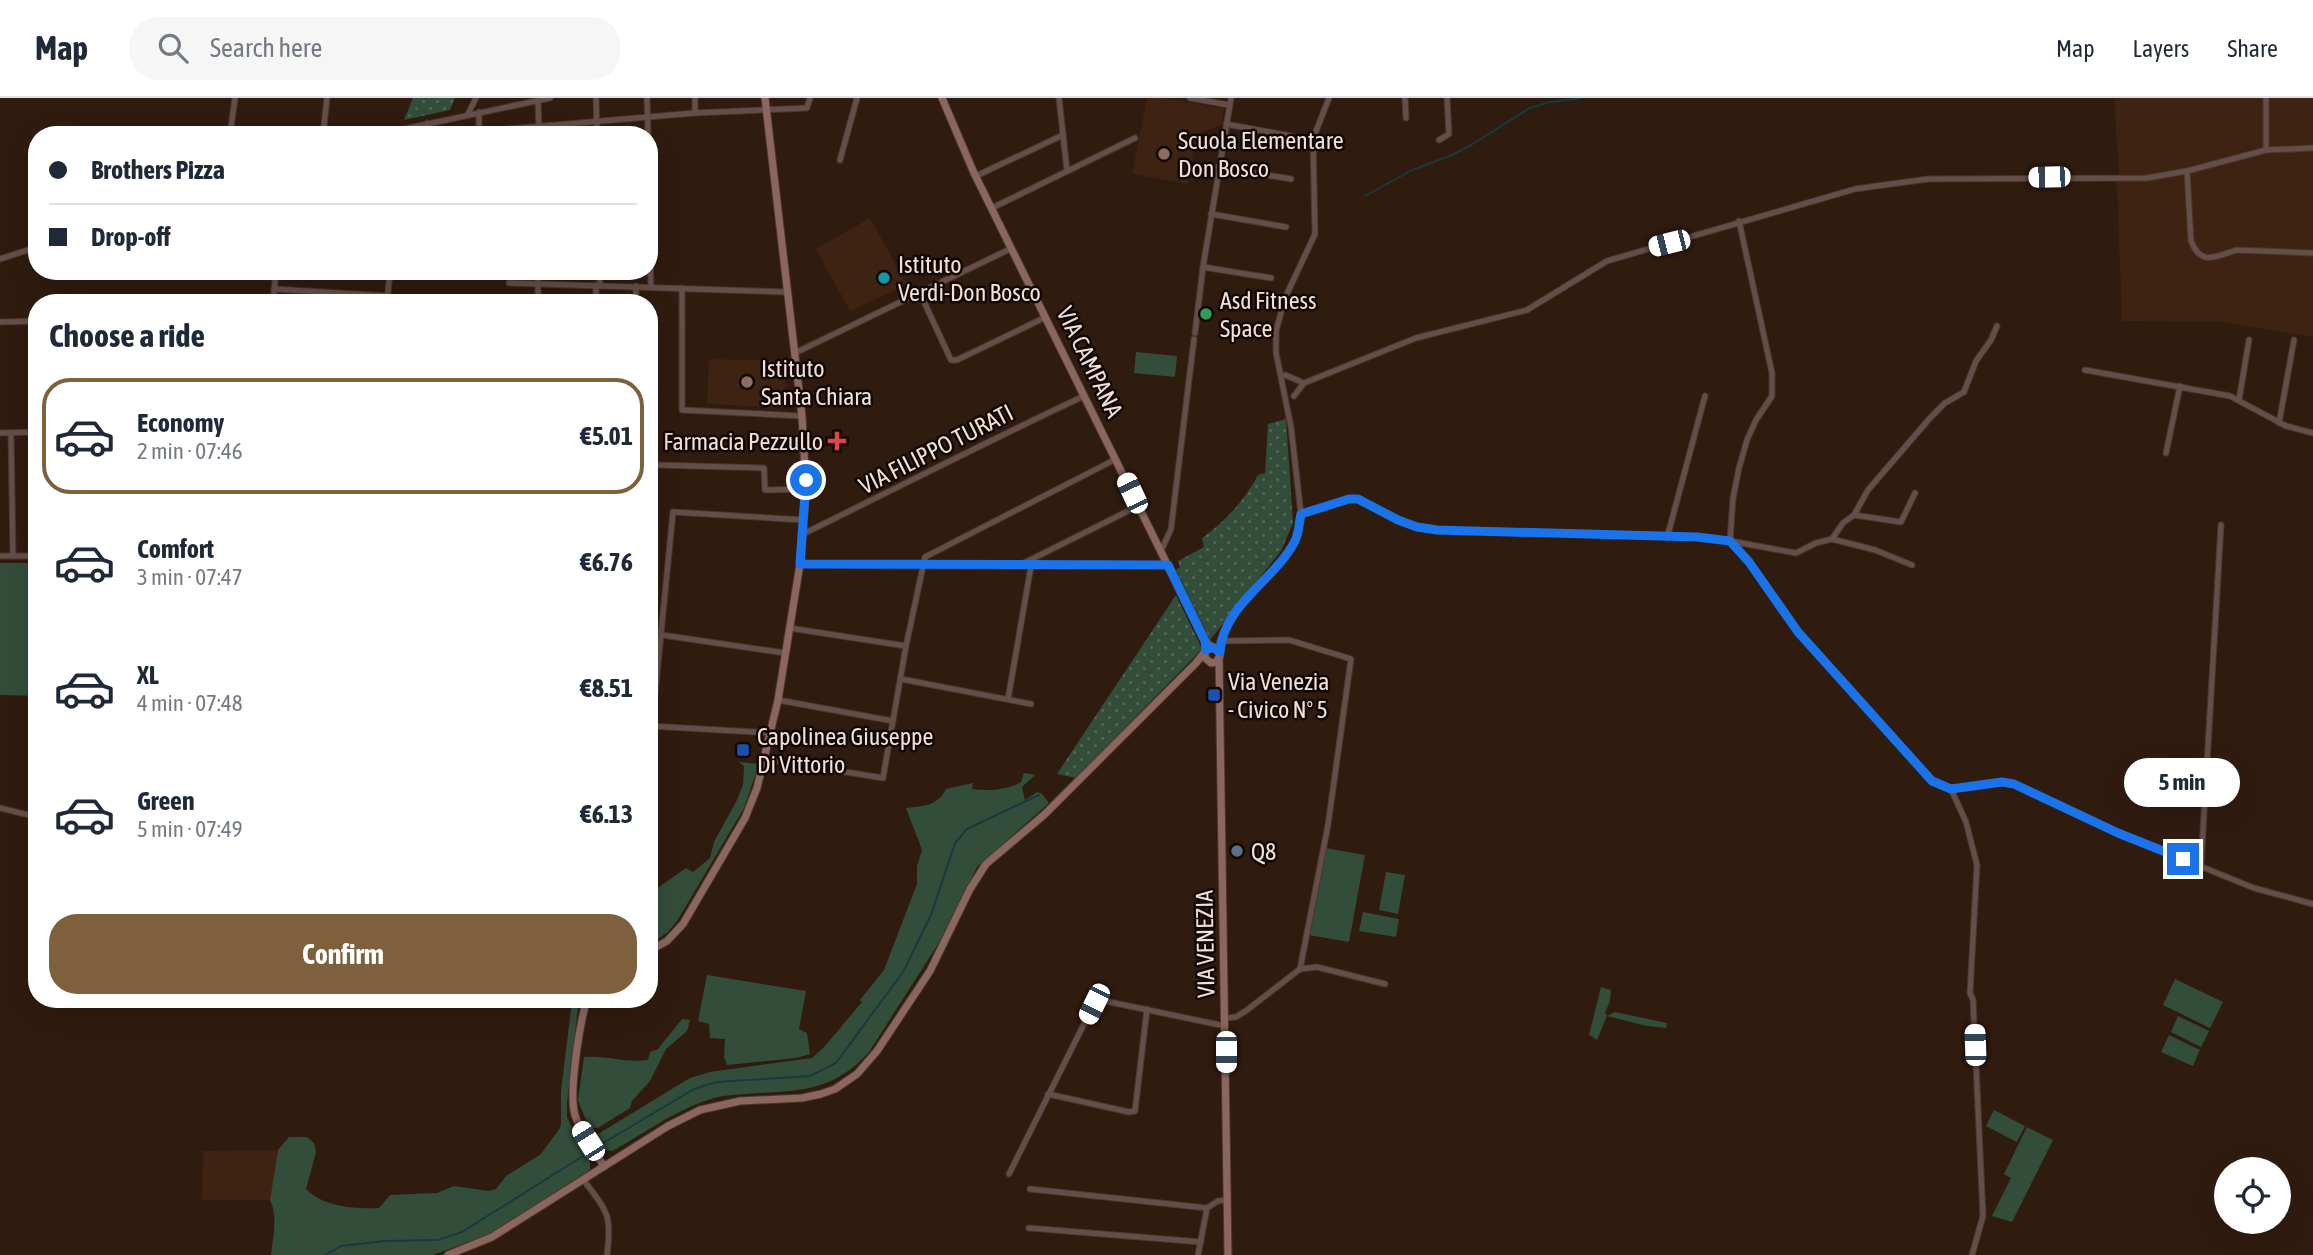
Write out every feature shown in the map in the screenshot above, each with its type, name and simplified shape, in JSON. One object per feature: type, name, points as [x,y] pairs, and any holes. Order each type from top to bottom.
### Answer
[{"type":"street","points":[[231,126],[235,98]]},
{"type":"street","points":[[324,126],[327,98]]},
{"type":"street","points":[[468,115],[476,98]]},
{"type":"street","points":[[418,126],[550,98]]},
{"type":"street","points":[[596,98],[597,123]]},
{"type":"street","points":[[647,98],[647,126]]},
{"type":"street","points":[[695,98],[695,113]]},
{"type":"street","points":[[658,946],[667,941],[683,924],[745,818],[771,733],[800,564],[806,489],[802,416],[765,98]]},
{"type":"street","points":[[554,126],[695,113],[807,108],[810,98]]},
{"type":"street","points":[[840,160],[857,98]]},
{"type":"street","name":"VIA CAMPANA","points":[[942,98],[976,176],[1220,675]]},
{"type":"street","points":[[1059,98],[1067,171]]},
{"type":"street","points":[[1161,551],[1171,529],[1203,267],[1230,101],[1190,98]]},
{"type":"street","points":[[448,1255],[492,1237],[667,1126],[700,1110],[740,1101],[802,1098],[821,1094],[835,1089],[858,1074],[877,1051],[930,971],[970,889],[986,864],[1053,806],[1220,641],[1237,610],[1296,539],[1301,514],[1291,427],[1276,353],[1276,331],[1289,289],[1315,234],[1313,139],[1329,98]]},
{"type":"street","points":[[1405,98],[1406,117]]},
{"type":"street","points":[[1439,140],[1449,134],[1447,98]]},
{"type":"street","points":[[2266,98],[2266,150]]},
{"type":"street","points":[[533,100],[539,126]]},
{"type":"street","points":[[479,112],[479,126]]},
{"type":"street","points":[[1226,124],[1291,136]]},
{"type":"street","points":[[976,176],[1063,135]]},
{"type":"street","points":[[992,208],[1135,138]]},
{"type":"street","points":[[1294,396],[1304,383],[1416,338],[1527,310],[1607,261],[1739,221],[1879,184],[1928,179],[2147,178],[2187,171],[2266,150],[2313,148]]},
{"type":"street","points":[[1218,167],[1291,179]]},
{"type":"street","points":[[2187,171],[2191,241],[2200,254],[2219,258],[2237,250],[2313,253]]},
{"type":"street","points":[[1211,214],[1286,227]]},
{"type":"street","points":[[1739,221],[1772,373],[1772,396],[1756,420],[1742,459],[1734,498],[1730,541],[1749,562],[1798,632],[1822,661],[1932,781],[1951,789],[2002,782],[2014,784],[2118,833],[2254,888],[2313,904]]},
{"type":"street","points":[[795,353],[1012,248]]},
{"type":"street","points":[[0,259],[28,250]]},
{"type":"street","points":[[1203,267],[1271,278]]},
{"type":"street","points":[[274,294],[275,280]]},
{"type":"street","points":[[597,294],[598,280]]},
{"type":"street","points":[[650,280],[650,287]]},
{"type":"street","points":[[509,283],[787,292]]},
{"type":"street","points":[[538,283],[538,294]]},
{"type":"street","points":[[636,286],[636,294]]},
{"type":"street","points":[[682,288],[682,410],[802,416]]},
{"type":"street","points":[[274,289],[331,294]]},
{"type":"street","points":[[919,291],[951,359],[957,360],[1046,317]]},
{"type":"street","points":[[0,322],[28,321]]},
{"type":"street","points":[[1832,539],[1843,523],[1854,514],[1868,490],[1930,418],[1945,403],[1964,392],[1976,361],[1997,326]]},
{"type":"street","points":[[2239,400],[2249,340]]},
{"type":"street","points":[[2279,423],[2294,340]]},
{"type":"street","points":[[2085,370],[2214,392],[2239,400],[2279,423],[2313,433]]},
{"type":"street","points":[[1284,375],[1304,383]]},
{"type":"street","points":[[2166,453],[2180,386]]},
{"type":"street","name":"VIA FILIPPO TURATI","points":[[803,534],[938,469],[991,439],[1084,396]]},
{"type":"street","points":[[1667,538],[1705,396]]},
{"type":"street","points":[[0,433],[28,432]]},
{"type":"street","points":[[11,433],[13,556]]},
{"type":"street","points":[[765,759],[883,778],[922,566],[928,554],[1116,459]]},
{"type":"street","points":[[658,465],[764,468],[765,490],[806,489]]},
{"type":"street","points":[[1854,514],[1901,522],[1915,493]]},
{"type":"street","points":[[1301,514],[1349,499],[1358,499],[1398,520],[1437,530],[1697,537],[1796,553],[1832,539],[1875,550],[1912,565]]},
{"type":"street","points":[[1017,566],[1138,506]]},
{"type":"street","points":[[658,669],[673,512],[804,520]]},
{"type":"street","points":[[2201,865],[2221,525]]},
{"type":"street","points":[[0,556],[28,556]]},
{"type":"street","points":[[800,564],[1169,567]]},
{"type":"street","points":[[1009,699],[1031,566]]},
{"type":"street","points":[[789,628],[906,646]]},
{"type":"street","points":[[662,635],[786,653]]},
{"type":"street","points":[[1220,641],[1289,640],[1351,659],[1328,825],[1300,969]]},
{"type":"street","name":"VIA VENEZIA","points":[[1220,675],[1228,1255]]},
{"type":"street","points":[[901,679],[1031,704]]},
{"type":"street","points":[[778,700],[893,720]]},
{"type":"street","points":[[658,727],[771,733]]},
{"type":"street","points":[[1951,789],[1966,822],[1977,865],[1970,993],[1973,1000],[1983,1216],[1972,1255]]},
{"type":"street","points":[[0,808],[28,815]]},
{"type":"street","points":[[1009,1174],[1094,1004],[1105,1000],[1225,1022],[1247,1010],[1300,969],[1317,967],[1385,984]]},
{"type":"street","points":[[586,1008],[572,1101],[575,1118],[604,1166]]},
{"type":"street","points":[[1048,1094],[1129,1112],[1135,1111],[1147,1009]]},
{"type":"street","points":[[584,1180],[606,1210],[610,1235],[607,1255]]},
{"type":"street","points":[[1030,1189],[1207,1208],[1218,1201],[1227,1200]]},
{"type":"street","points":[[1198,1255],[1207,1208]]},
{"type":"street","points":[[1029,1228],[1200,1242]]},
{"type":"shaded area","name":"Scuola Elementare Don Bosco","points":[[1147,98],[1166,98],[1224,109],[1221,125],[1196,134],[1188,184],[1132,174]]},
{"type":"shaded area","points":[[2114,98],[2313,98],[2313,337],[2220,322],[2122,321],[2117,184],[2119,173]]},
{"type":"shaded area","points":[[870,218],[907,285],[850,311],[816,249]]},
{"type":"shaded area","name":"Istituto Santa Chiara","points":[[709,359],[783,361],[788,408],[707,404]]},
{"type":"shaded area","points":[[278,1150],[270,1200],[202,1200],[203,1151]]},
{"type":"green space","points":[[413,98],[455,98],[450,110],[404,120]]},
{"type":"green space","points":[[1136,352],[1177,356],[1175,377],[1134,373]]},
{"type":"green space","points":[[1286,419],[1293,523],[1281,551],[1210,640],[1176,570],[1180,567],[1178,561],[1204,547],[1202,538],[1233,510],[1258,475],[1265,473],[1268,424]]},
{"type":"green space","points":[[0,563],[28,563],[28,696],[0,695]]},
{"type":"green space","points":[[1176,595],[1202,649],[1076,778],[1057,774]]},
{"type":"green space","points":[[739,762],[759,764],[744,808],[677,921],[658,938],[658,888],[686,868],[693,872],[710,858],[714,842],[743,785],[744,766]]},
{"type":"green space","points":[[1024,773],[1035,775],[1022,787],[1025,800],[1037,792],[1049,803],[977,867],[940,941],[869,1052],[855,1066],[827,1083],[812,1087],[726,1096],[701,1102],[676,1113],[612,1151],[601,1150],[593,1137],[690,1078],[710,1072],[812,1058],[862,1002],[860,1000],[884,970],[917,884],[917,866],[922,850],[906,808],[929,804],[939,799],[946,789],[973,783],[972,789],[978,790],[1010,787],[1021,782]]},
{"type":"green space","points":[[1325,848],[1365,855],[1349,942],[1309,935]]},
{"type":"green space","points":[[1386,872],[1405,875],[1398,914],[1379,910]]},
{"type":"green space","points":[[1363,912],[1399,919],[1396,937],[1359,931]]},
{"type":"green space","points":[[707,975],[806,991],[799,1029],[807,1033],[810,1054],[796,1058],[727,1065],[724,1057],[725,1039],[710,1038],[709,1024],[698,1021]]},
{"type":"green space","points":[[2175,979],[2223,1002],[2210,1028],[2163,1005]]},
{"type":"green space","points":[[1601,987],[1611,990],[1605,1013],[1607,1016],[1597,1040],[1589,1035]]},
{"type":"green space","points":[[571,1008],[578,1008],[567,1118],[590,1158],[590,1170],[490,1234],[433,1255],[271,1255],[274,1220],[270,1200],[278,1150],[289,1137],[307,1137],[314,1143],[316,1152],[306,1189],[321,1200],[340,1206],[379,1208],[390,1195],[437,1193],[454,1186],[489,1191],[496,1189],[506,1176],[541,1154],[560,1128],[561,1091]]},
{"type":"green space","points":[[1615,1012],[1667,1023],[1666,1028],[1647,1026],[1607,1016]]},
{"type":"green space","points":[[2178,1016],[2209,1031],[2201,1047],[2171,1032]]},
{"type":"green space","points":[[682,1019],[690,1020],[687,1031],[666,1049],[650,1081],[632,1101],[630,1108],[598,1128],[589,1128],[578,1100],[584,1057],[648,1060],[650,1052],[658,1049]]},
{"type":"green space","points":[[2169,1035],[2200,1050],[2193,1066],[2161,1052]]},
{"type":"green space","points":[[1994,1110],[2025,1126],[2017,1142],[1986,1126]]},
{"type":"green space","points":[[2027,1127],[2053,1140],[2012,1222],[1992,1216],[2011,1178],[2004,1174]]},
{"type":"waterway","points":[[1365,196],[1410,171],[1471,145],[1530,108],[1550,102],[1582,98]]},
{"type":"waterway","points":[[595,1148],[694,1089],[716,1082],[810,1076],[836,1063],[903,972],[931,915],[955,843],[967,829],[1039,795]]},
{"type":"waterway","points":[[325,1255],[341,1246],[384,1241],[438,1240],[462,1232],[591,1151]]},
{"type":"place","name":"Scuola Elementare Don Bosco","points":[[1164,154]]},
{"type":"place","name":"Istituto Verdi-Don Bosco","points":[[884,278]]},
{"type":"place","name":"Asd Fitness Space","points":[[1206,314]]},
{"type":"place","name":"Istituto Santa Chiara","points":[[747,382]]},
{"type":"place","name":"Farmacia Pezzullo","points":[[837,441]]},
{"type":"place","name":"Via Venezia - Civico N° 5","points":[[1214,695]]},
{"type":"place","name":"Capolinea Giuseppe Di Vittorio","points":[[743,750]]},
{"type":"place","name":"Q8","points":[[1237,851]]},
{"type":"route","points":[[806,480],[800,564],[1097,567],[1168,565],[1205,641],[1206,650],[1212,647],[1220,652],[1220,641],[1237,610],[1296,539],[1301,514],[1349,499],[1365,500],[1398,520],[1437,530],[1697,537],[1730,541],[1749,562],[1798,632],[1822,661],[1932,781],[1951,789],[2002,782],[2014,784],[2118,833],[2183,859]]}]
